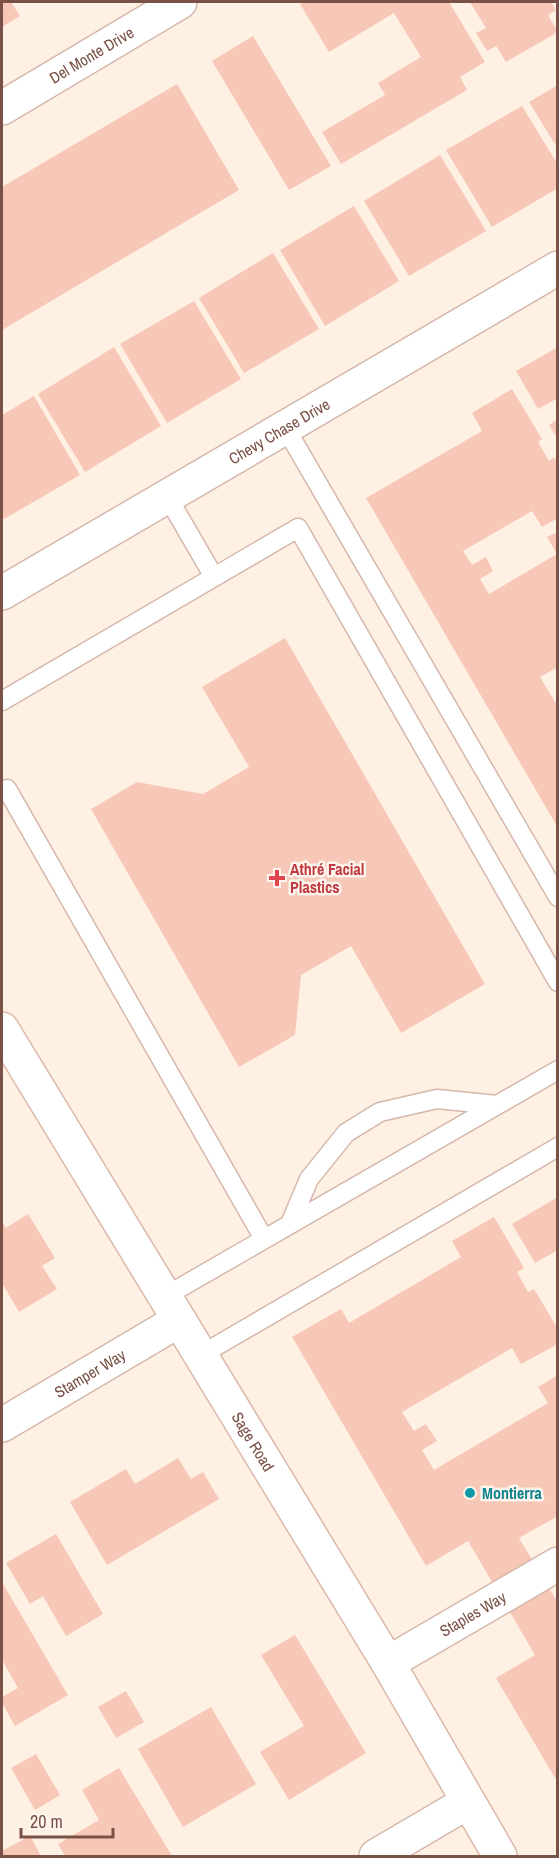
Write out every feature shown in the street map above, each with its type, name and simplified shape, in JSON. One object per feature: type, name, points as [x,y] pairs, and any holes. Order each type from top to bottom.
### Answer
[{"type":"street","name":"Del Monte Drive","points":[[2,108],[180,2]]},
{"type":"street","name":"Chevy Chase Drive","points":[[2,593],[558,268]]},
{"type":"street","name":"Sage Road","points":[[2,1029],[388,1663],[500,1857]]},
{"type":"street","name":"Stamper Way","points":[[2,1425],[171,1309]]},
{"type":"street","name":"Staples Way","points":[[388,1663],[558,1564]]},
{"type":"street","points":[[376,1857],[468,1802]]},
{"type":"lane","points":[[285,427],[558,897]]},
{"type":"lane","points":[[167,496],[214,577]]},
{"type":"lane","points":[[2,701],[298,528],[558,982]]},
{"type":"lane","points":[[7,789],[264,1239]]},
{"type":"lane","points":[[171,1309],[264,1239],[558,1070]]},
{"type":"lane","points":[[290,1224],[309,1179],[346,1133],[380,1112],[437,1099],[496,1105]]},
{"type":"lane","points":[[199,1356],[558,1147]]},
{"type":"building","points":[[2,2],[11,2],[20,16],[2,27]]},
{"type":"building","points":[[305,2],[449,2],[485,62],[460,77],[467,90],[341,164],[322,132],[385,95],[378,83],[421,57],[394,13],[329,52],[300,4]]},
{"type":"building","points":[[470,2],[551,2],[556,10],[548,15],[558,32],[506,62],[496,46],[487,51],[476,33],[486,28]]},
{"type":"building","points":[[253,36],[331,166],[289,190],[212,61]]},
{"type":"building","points":[[177,84],[239,190],[2,330],[2,187]]},
{"type":"building","points":[[558,85],[558,149],[529,102]]},
{"type":"building","points":[[522,106],[558,165],[558,188],[492,227],[446,150]]},
{"type":"building","points":[[440,155],[486,231],[409,276],[364,201]]},
{"type":"building","points":[[354,206],[399,281],[325,326],[280,250]]},
{"type":"building","points":[[273,253],[319,329],[244,373],[199,298]]},
{"type":"building","points":[[194,301],[241,379],[167,423],[120,344]]},
{"type":"building","points":[[114,347],[161,426],[85,472],[38,394]]},
{"type":"building","points":[[558,347],[558,398],[538,409],[516,371]]},
{"type":"building","points":[[512,389],[542,439],[538,442],[549,461],[554,457],[558,464],[558,518],[542,527],[532,511],[463,551],[472,565],[486,557],[493,571],[480,579],[489,594],[557,554],[547,537],[558,532],[558,667],[540,677],[558,707],[558,828],[366,498],[482,431],[472,413]]},
{"type":"building","points":[[34,396],[80,475],[4,519],[2,514],[2,415]]},
{"type":"building","points":[[558,419],[558,439],[549,425]]},
{"type":"building","name":"Athré Facial Plastics","points":[[285,638],[485,984],[401,1033],[351,946],[301,975],[295,1035],[239,1067],[91,809],[137,782],[203,794],[249,767],[202,687]]},
{"type":"building","points":[[558,1197],[558,1250],[535,1263],[512,1224]]},
{"type":"building","points":[[28,1214],[55,1258],[42,1266],[57,1289],[19,1312],[2,1283],[2,1221],[6,1228]]},
{"type":"building","name":"Montierra","points":[[494,1217],[524,1268],[517,1272],[528,1292],[534,1289],[558,1329],[558,1344],[521,1364],[512,1348],[402,1412],[414,1431],[426,1424],[437,1441],[422,1450],[434,1470],[548,1403],[538,1387],[558,1375],[558,1516],[519,1538],[558,1603],[558,1783],[496,1678],[535,1655],[468,1541],[426,1566],[292,1337],[341,1309],[349,1323],[461,1257],[452,1241]]},
{"type":"building","points":[[178,1458],[191,1479],[203,1472],[219,1499],[107,1565],[70,1502],[126,1469],[135,1484]]},
{"type":"building","points":[[56,1534],[103,1614],[66,1636],[43,1596],[30,1604],[6,1563]]},
{"type":"building","points":[[2,1582],[68,1695],[15,1726],[2,1703],[2,1697],[18,1688],[2,1660]]},
{"type":"building","points":[[295,1635],[366,1753],[289,1800],[260,1752],[304,1726],[261,1655]]},
{"type":"building","points":[[126,1691],[144,1722],[116,1738],[98,1707]]},
{"type":"building","points":[[211,1707],[256,1784],[183,1827],[138,1749]]},
{"type":"building","points":[[36,1754],[60,1795],[35,1810],[11,1768]]},
{"type":"building","points":[[119,1768],[172,1856],[65,1856],[58,1844],[99,1820],[82,1790]]},
{"type":"building","points":[[30,1836],[41,1856],[2,1856],[2,1851]]},
{"type":"place","name":"Athré Facial Plastics","points":[[277,878]]},
{"type":"place","name":"Montierra","points":[[470,1493]]}]
